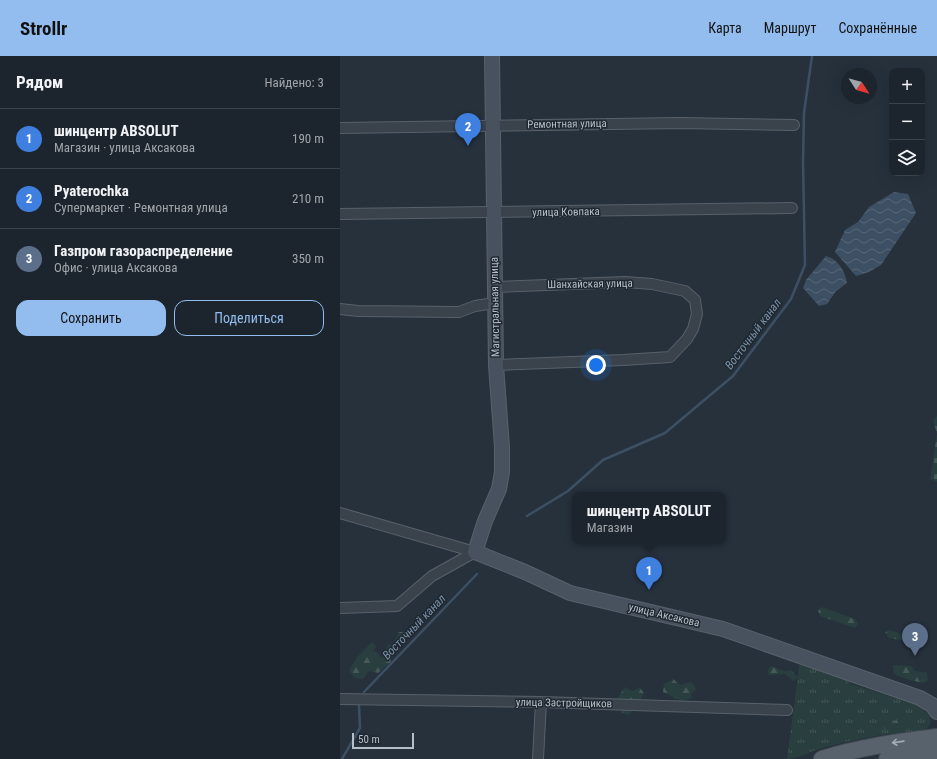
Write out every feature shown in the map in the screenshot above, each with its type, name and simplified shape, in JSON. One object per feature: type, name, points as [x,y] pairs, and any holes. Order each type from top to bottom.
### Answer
[{"type":"main road","points":[[822,759],[845,752],[878,745],[937,737]]},
{"type":"main road","points":[[887,759],[937,753]]},
{"type":"street","name":"Магистральная улица","points":[[475,552],[485,521],[499,489],[502,472],[502,447],[496,364],[492,56]]},
{"type":"street","name":"Ремонтная улица","points":[[340,128],[680,123],[794,125]]},
{"type":"street","name":"улица Ковпака","points":[[340,214],[792,208]]},
{"type":"street","name":"Шанхайская улица","points":[[495,287],[625,282],[652,284],[685,291],[694,300],[697,314],[693,329],[687,339],[670,357],[496,364]]},
{"type":"street","points":[[340,309],[358,311],[459,312],[475,306],[495,303]]},
{"type":"street","points":[[340,513],[475,552]]},
{"type":"street","points":[[340,608],[397,606],[432,576],[475,552]]},
{"type":"street","name":"улица Аксакова","points":[[475,552],[525,572],[570,593],[722,629],[855,675],[920,698],[932,705],[937,712]]},
{"type":"street","name":"улица Застройщиков","points":[[340,699],[541,702],[787,710]]},
{"type":"street","points":[[538,759],[541,702]]},
{"type":"green space","points":[[937,416],[937,434],[933,420]]},
{"type":"green space","points":[[937,434],[937,482],[930,479]]},
{"type":"green space","points":[[821,607],[855,619],[858,624],[855,628],[820,616],[818,611]]},
{"type":"green space","points":[[888,630],[900,633],[907,639],[915,635],[920,641],[916,645],[889,638],[885,633]]},
{"type":"green space","points":[[399,632],[408,632],[408,635],[400,644],[400,649],[394,653],[390,663],[378,673],[369,671],[363,679],[354,678],[349,670],[358,656],[372,642],[376,646],[373,652],[378,653],[381,658],[388,645],[393,644]]},
{"type":"green space","points":[[800,660],[831,671],[851,684],[917,705],[930,717],[931,720],[929,726],[920,731],[868,737],[787,759]]},
{"type":"green space","points":[[893,665],[911,666],[915,671],[927,673],[928,680],[924,683],[909,680],[894,674]]},
{"type":"green space","points":[[771,666],[785,671],[791,670],[798,677],[793,681],[785,674],[769,675],[768,670]]},
{"type":"green space","points":[[673,679],[680,685],[691,682],[697,689],[691,694],[692,698],[681,701],[663,692],[664,684]]},
{"type":"green space","points":[[625,687],[632,691],[640,688],[644,693],[641,699],[629,701],[633,710],[629,715],[622,713],[622,704],[617,699]]},
{"type":"green space","points":[[899,718],[907,720],[910,724],[907,727],[898,727],[893,724],[886,729],[881,727],[879,724],[882,720],[889,719],[894,722]]},
{"type":"water","points":[[894,192],[908,194],[916,213],[881,265],[869,272],[856,276],[835,252],[845,230],[858,222],[869,207]]},
{"type":"water","points":[[826,256],[834,260],[840,266],[845,274],[847,283],[836,291],[827,304],[819,306],[803,288],[806,280]]},
{"type":"waterway","name":"Восточный канал","points":[[527,516],[568,491],[603,460],[665,433],[733,376],[791,299],[805,265],[803,161],[804,113],[812,56]]},
{"type":"waterway","name":"Восточный канал","points":[[364,692],[477,574]]},
{"type":"waterway","name":"Восточный канал","points":[[342,759],[360,728],[359,706]]},
{"type":"place","name":"Pyaterochka","points":[[468,146]]},
{"type":"place","name":"шинцентр ABSOLUT","points":[[649,590]]},
{"type":"place","name":"Газпром газораспределение","points":[[915,656]]}]
